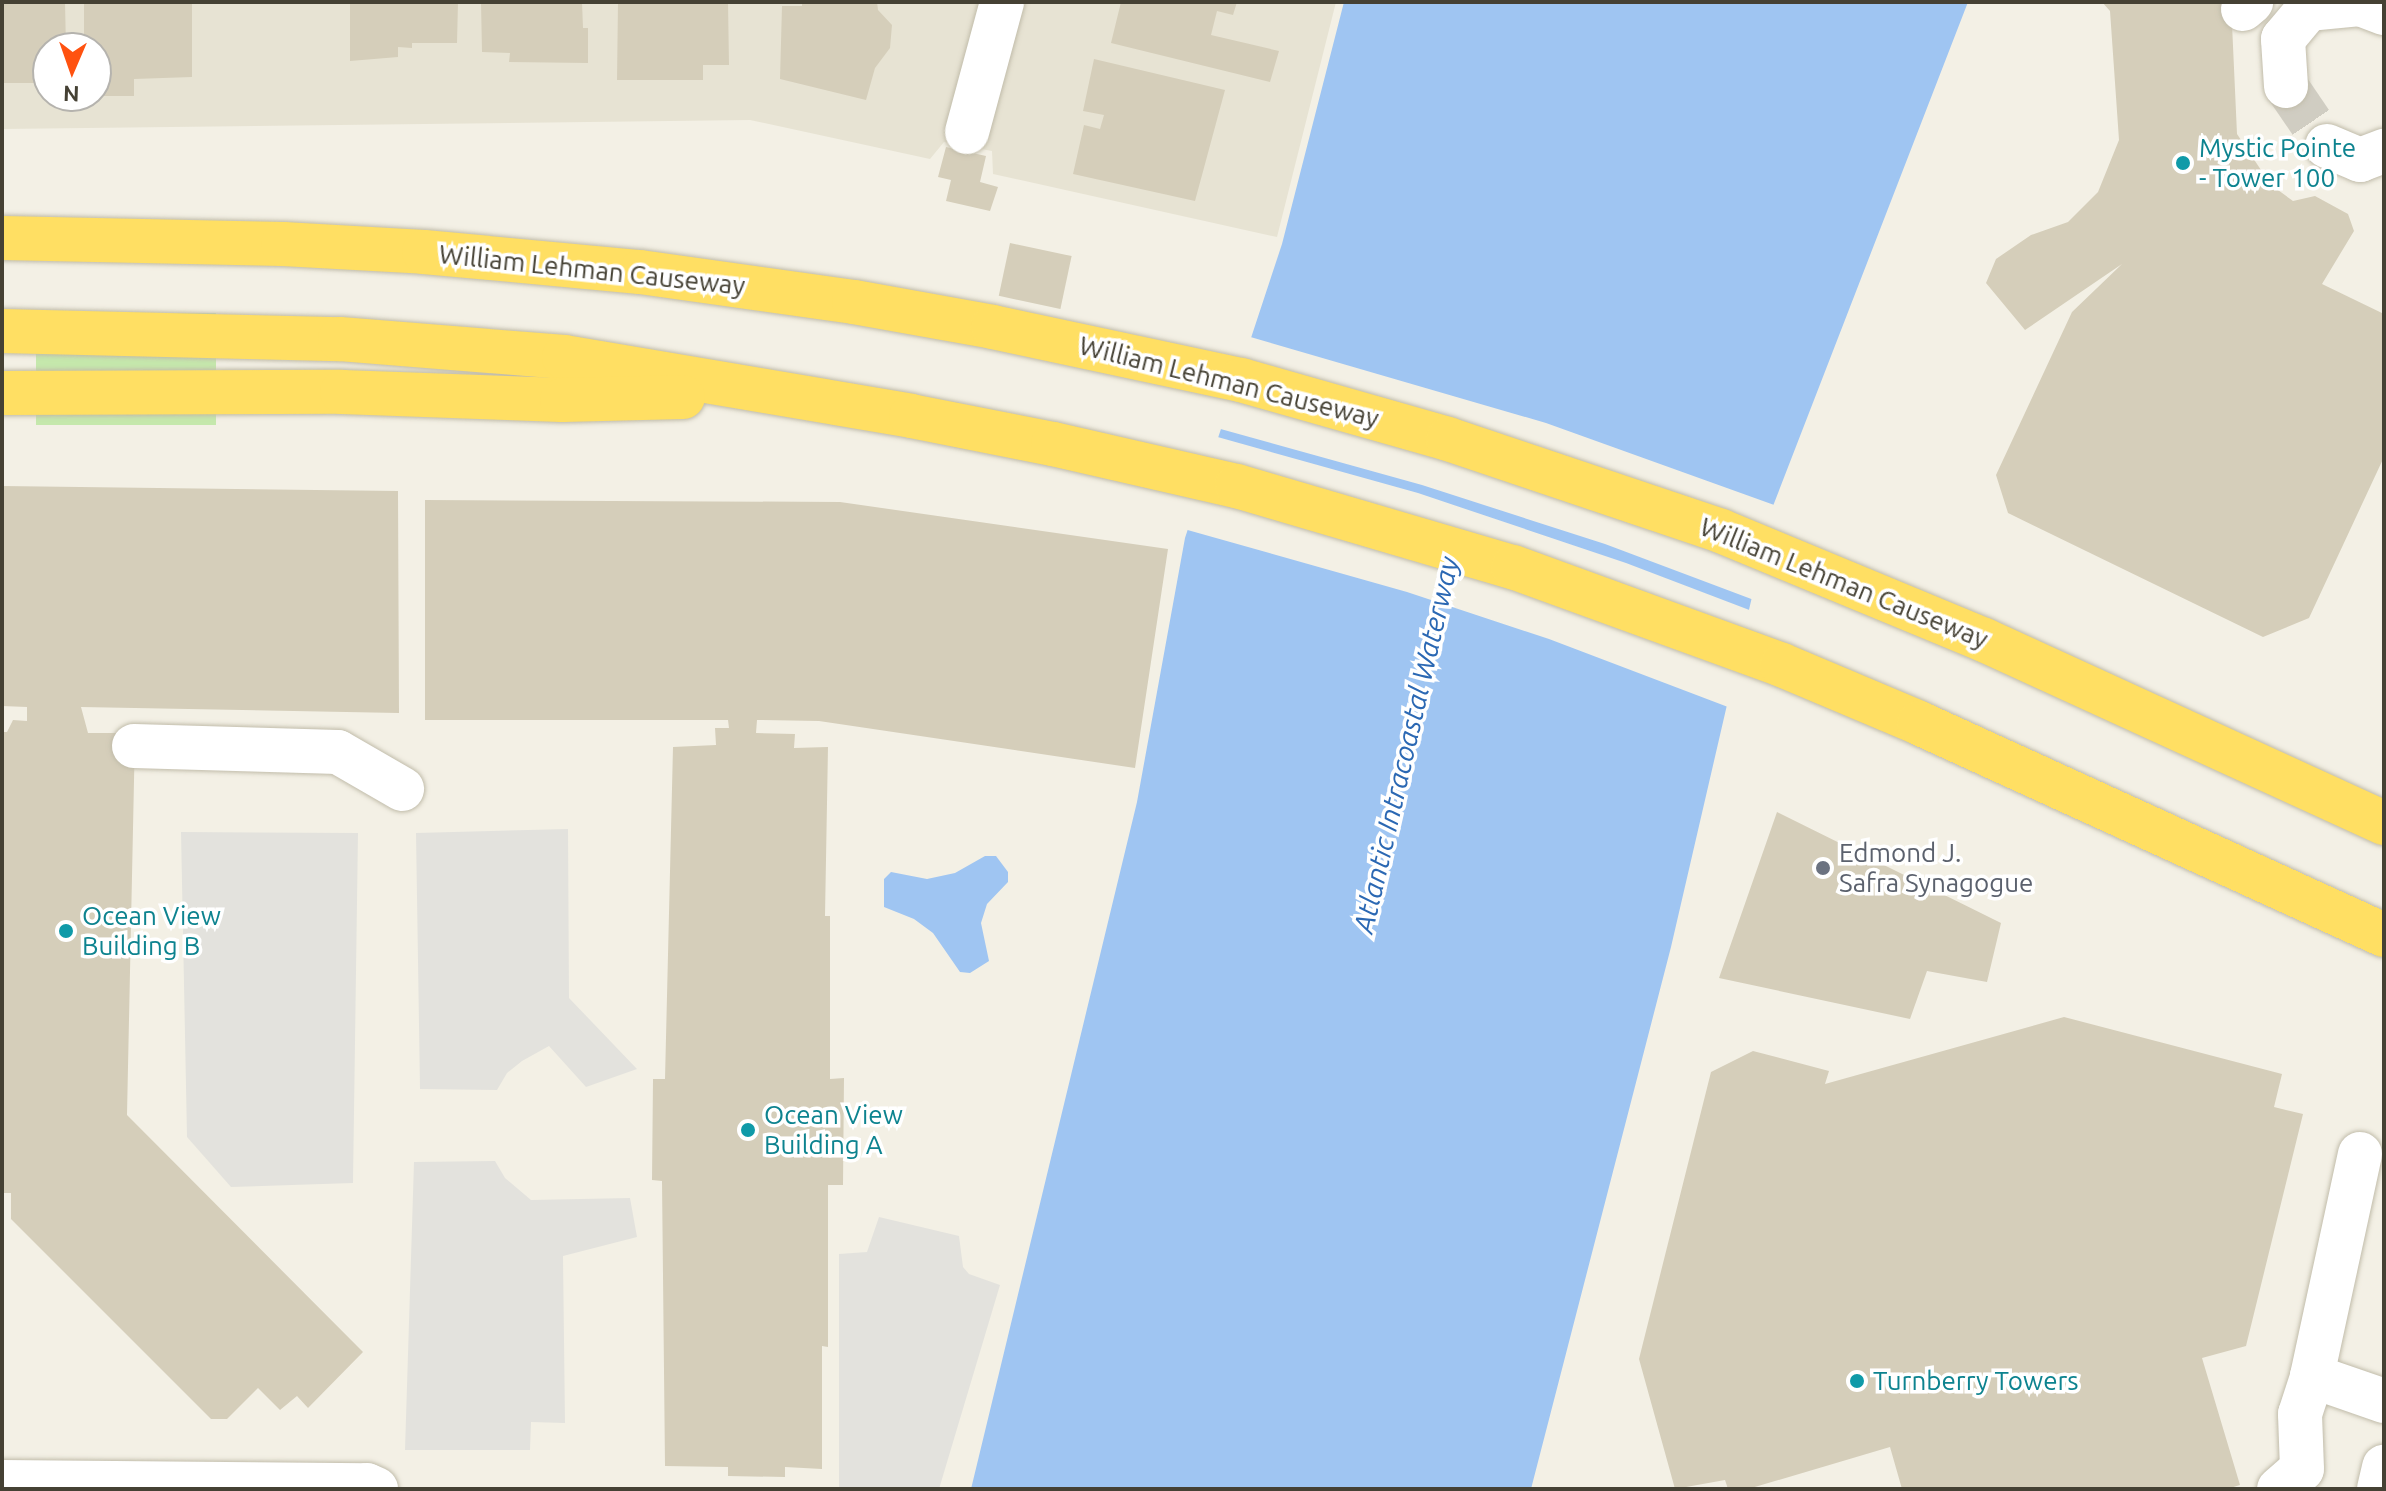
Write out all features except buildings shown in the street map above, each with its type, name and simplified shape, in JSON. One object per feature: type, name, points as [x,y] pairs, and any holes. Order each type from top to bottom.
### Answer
[{"type":"highway","name":"William Lehman Causeway","points":[[2,238],[312,245],[640,272],[965,322],[1241,380],[1461,443],[1721,531],[1984,640],[2384,823]]},
{"type":"highway","points":[[2,331],[198,334],[412,343],[564,357],[911,416],[1155,467],[1306,505],[1513,567],[1782,665],[2384,935]]},
{"type":"highway","points":[[2,393],[342,392],[562,400],[780,395]]},
{"type":"street","points":[[967,132],[1002,2]]},
{"type":"street","points":[[2286,86],[2283,39],[2308,9],[2368,6]]},
{"type":"street","points":[[2327,146],[2360,160],[2384,151]]},
{"type":"street","points":[[134,746],[338,752],[402,789]]},
{"type":"street","points":[[2279,1489],[2302,1469],[2300,1414],[2312,1376],[2360,1154]]},
{"type":"street","points":[[2312,1376],[2384,1401]]},
{"type":"street","points":[[2379,1489],[2384,1467]]},
{"type":"street","points":[[2,1482],[367,1485],[376,1489]]},
{"type":"shaded area","points":[[2,2],[1336,2],[1277,237],[993,174],[992,151],[944,142],[930,159],[750,120],[2,129]]},
{"type":"shaded area","points":[[568,829],[569,998],[637,1069],[586,1087],[549,1046],[507,1073],[497,1090],[420,1089],[416,833]]},
{"type":"shaded area","points":[[181,832],[358,833],[353,1183],[231,1187],[187,1137]]},
{"type":"shaded area","points":[[495,1161],[505,1178],[531,1200],[630,1198],[637,1237],[563,1256],[565,1423],[531,1422],[530,1450],[405,1450],[414,1162]]},
{"type":"shaded area","points":[[879,1217],[959,1236],[963,1267],[969,1274],[1000,1285],[939,1489],[839,1489],[839,1254],[867,1252]]},
{"type":"green space","points":[[36,313],[216,313],[216,425],[36,425]]},
{"type":"water","name":"Atlantic Intracoastal Waterway","points":[[1344,2],[1968,2],[1773,506],[1671,947],[1531,1489],[971,1489],[1137,802],[1185,538],[1282,244]]},
{"type":"water","points":[[985,856],[996,856],[1008,872],[1008,882],[987,904],[981,923],[989,961],[970,973],[960,972],[933,933],[914,919],[884,907],[884,879],[891,872],[927,879],[955,873]]},
{"type":"pier","points":[[1247,336],[1546,423],[1777,506],[1754,600],[1605,544],[1422,485],[1217,428]]},
{"type":"pier","points":[[1214,436],[1418,493],[1626,563],[1752,611],[1728,707],[1549,639],[1407,592],[1184,529]]},
{"type":"tunnel","points":[[2286,86],[2327,146]]},
{"type":"place","name":"Mystic Pointe - Tower 100","points":[[2183,163]]},
{"type":"place","name":"Edmond J. Safra Synagogue","points":[[1823,868]]},
{"type":"place","name":"Ocean View Building B","points":[[66,931]]},
{"type":"place","name":"Ocean View Building A","points":[[748,1130]]},
{"type":"place","name":"Turnberry Towers","points":[[1857,1381]]}]
